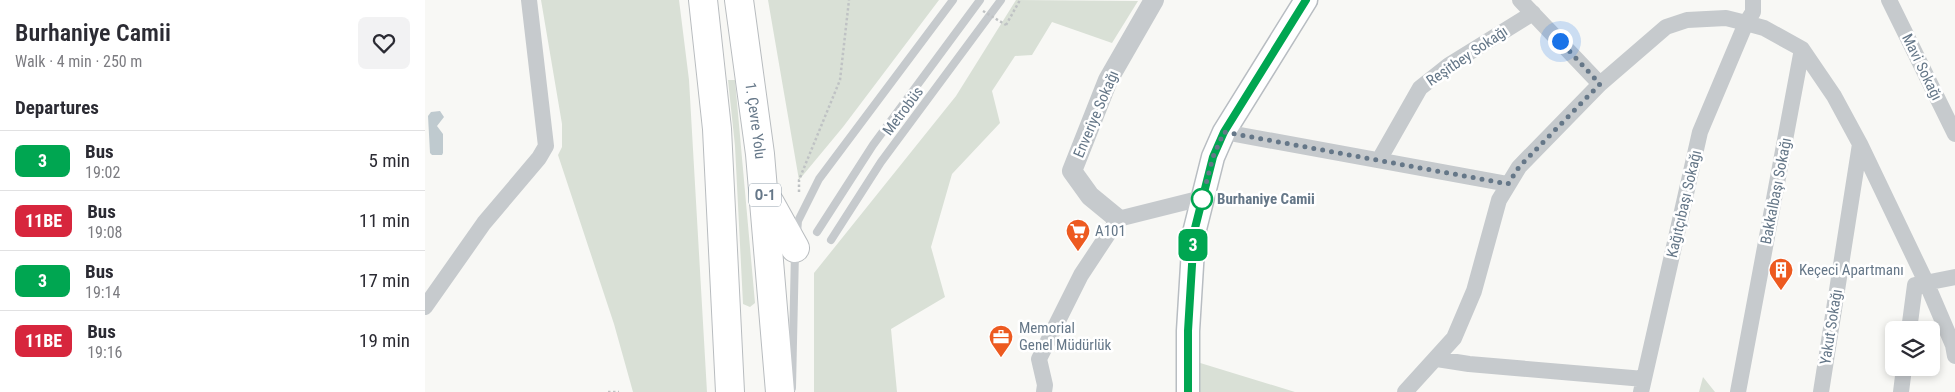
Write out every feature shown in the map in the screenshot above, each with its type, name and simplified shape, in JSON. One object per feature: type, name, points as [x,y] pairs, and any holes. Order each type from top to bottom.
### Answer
[{"type":"highway","points":[[703,0],[717,129],[730,392]]},
{"type":"highway","name":"1. Çevre Yolu","points":[[739,0],[764,193],[780,392]]},
{"type":"highway","points":[[764,193],[795,248]]},
{"type":"main road","points":[[1188,392],[1188,331],[1194,232],[1213,157],[1224,132],[1305,0]]},
{"type":"street","points":[[425,307],[485,223],[539,158],[546,146],[529,0]]},
{"type":"street","name":"Enveriye Sokağı","points":[[1118,219],[1090,196],[1072,171],[1108,80],[1154,0]]},
{"type":"street","points":[[1520,0],[1600,84]]},
{"type":"street","name":"Kağıtçıbaşı Sokağı","points":[[1642,386],[1700,132],[1746,23],[1753,12],[1753,0]]},
{"type":"street","name":"Mavi Sokağı","points":[[1889,0],[1955,134]]},
{"type":"street","name":"Reşitbey Sokağı","points":[[1379,160],[1420,88],[1449,65],[1533,13]]},
{"type":"street","points":[[1405,392],[1455,338],[1474,292],[1499,200],[1519,167],[1600,84],[1666,27],[1687,20],[1726,18],[1746,23],[1764,28],[1802,49],[1834,96],[1861,144],[1926,282],[1953,345],[1955,356]]},
{"type":"street","name":"Bakkalbaşı Sokağı","points":[[1738,392],[1802,49]]},
{"type":"street","points":[[1224,132],[1508,184]]},
{"type":"street","name":"Yakut Sokağı","points":[[1821,392],[1861,144]]},
{"type":"street","points":[[1045,392],[1039,359],[1081,275],[1118,219],[1202,198]]},
{"type":"street","points":[[1910,321],[1915,285],[1955,277]]},
{"type":"street","points":[[1437,358],[1469,364],[1642,386]]},
{"type":"street","points":[[1901,392],[1903,376]]},
{"type":"lane","points":[[792,392],[795,248],[798,221],[819,179],[953,0]]},
{"type":"lane","name":"Metrobüs","points":[[817,232],[873,146],[980,0]]},
{"type":"lane","name":"Metrobüs","points":[[831,240],[881,162],[1001,0]]},
{"type":"path","points":[[798,221],[799,180],[840,80],[849,0]]},
{"type":"path","points":[[983,11],[1006,25],[1020,0]]},
{"type":"path","points":[[608,392],[619,392]]},
{"type":"shaded area","points":[[541,0],[679,0],[689,80],[707,392],[633,392],[614,324],[558,155],[562,147],[562,124]]},
{"type":"shaded area","points":[[768,0],[939,0],[843,127],[799,180]]},
{"type":"shaded area","points":[[1016,0],[1138,1],[1112,43],[1052,22],[1032,55],[1015,56],[992,91],[1000,123],[952,174],[931,247],[945,297],[891,329],[897,392],[814,392],[814,273],[956,96]]},
{"type":"shaded area","points":[[728,80],[735,80],[755,303],[750,307],[743,304],[735,146]]},
{"type":"shaded area","points":[[440,111],[444,117],[437,126],[443,134],[443,153],[442,155],[432,155],[430,153],[428,116],[431,112]]},
{"type":"shaded area","points":[[1197,362],[1295,392],[1197,392]]},
{"type":"shaded area","points":[[1703,377],[1715,392],[1699,392]]},
{"type":"bus line","name":"3","points":[[1188,392],[1188,331],[1194,232],[1213,157],[1224,132],[1306,0]]},
{"type":"place","name":"Burhaniye Camii","points":[[1202,199]]},
{"type":"place","name":"A101","points":[[1078,252]]},
{"type":"place","name":"Keçeci Apartmanı","points":[[1781,291]]},
{"type":"place","name":"Memorial Genel Müdürlük","points":[[1001,358]]},
{"type":"route","points":[[1202,199],[1213,157],[1224,132],[1508,184],[1519,167],[1600,84],[1560,41]]}]
